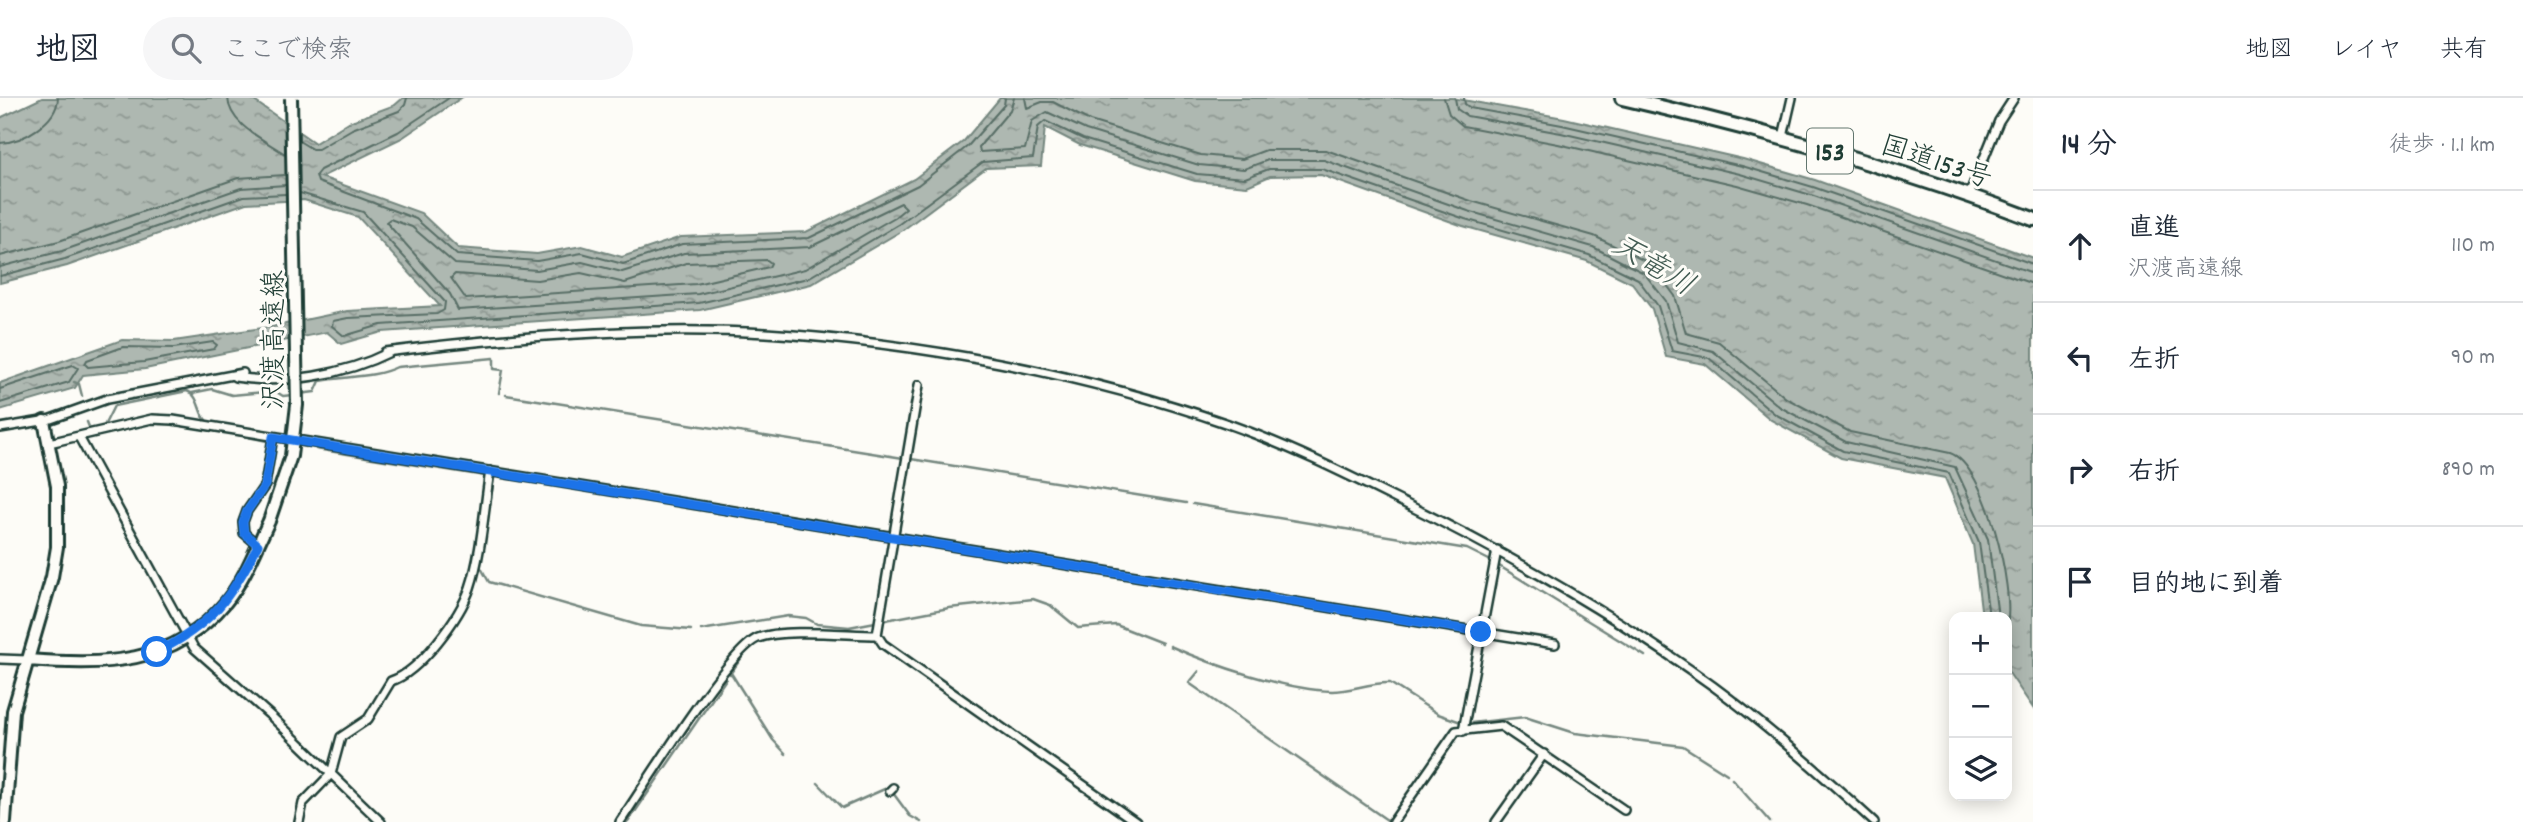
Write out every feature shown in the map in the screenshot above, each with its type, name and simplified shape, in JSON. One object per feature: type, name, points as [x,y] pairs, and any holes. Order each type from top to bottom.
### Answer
[{"type":"highway","name":"国道153号","points":[[1622,98],[1669,103],[1969,195],[2033,219]]},
{"type":"main road","name":"沢渡高遠線","points":[[27,660],[84,664],[126,661],[157,652],[187,637],[226,602],[258,545],[291,456],[297,405],[291,98]]},
{"type":"main road","points":[[5,822],[10,731],[27,660],[52,577],[57,547],[58,503],[44,421]]},
{"type":"street","points":[[1783,137],[1792,98]]},
{"type":"street","points":[[1969,195],[1998,121],[2014,98]]},
{"type":"street","points":[[226,376],[286,380],[351,366],[389,351],[563,337],[682,332],[766,333],[953,356],[1108,388],[1225,423],[1320,462],[1497,550],[1565,589],[1713,686],[1874,822]]},
{"type":"street","points":[[0,428],[44,421],[107,399],[243,373]]},
{"type":"street","points":[[919,385],[878,628],[883,644],[1136,822]]},
{"type":"street","points":[[49,443],[162,419],[1555,644]]},
{"type":"street","points":[[79,437],[194,648],[381,822]]},
{"type":"street","points":[[258,545],[244,533],[243,522],[265,485],[273,437]]},
{"type":"street","points":[[299,822],[303,803],[331,774],[341,737],[368,719],[391,681],[402,678],[425,660],[468,593],[491,471]]},
{"type":"street","points":[[1463,730],[1497,550]]},
{"type":"street","points":[[620,822],[724,670],[748,643],[760,637],[783,634],[878,628]]},
{"type":"street","points":[[0,659],[27,660]]},
{"type":"street","points":[[1393,822],[1456,732],[1501,726],[1624,810]]},
{"type":"street","points":[[1496,822],[1544,754]]},
{"type":"water","name":"天竜川","points":[[42,98],[250,98],[315,143],[349,122],[395,105],[403,98],[461,98],[402,138],[321,177],[421,213],[458,248],[537,254],[582,246],[622,257],[681,237],[806,232],[914,179],[964,141],[1000,98],[1452,98],[1564,118],[1743,159],[1815,180],[2033,258],[2033,708],[2012,677],[2012,612],[1981,612],[1973,544],[1945,478],[1841,458],[1771,420],[1705,364],[1666,357],[1652,309],[1632,283],[1587,261],[1463,226],[1321,175],[1270,176],[1247,186],[1195,181],[1080,145],[1045,127],[1041,166],[986,168],[903,230],[811,284],[700,310],[382,332],[341,344],[327,332],[145,369],[83,375],[75,388],[0,410],[0,383],[122,340],[174,341],[276,326],[347,311],[440,306],[358,217],[304,200],[246,203],[67,266],[0,283],[0,118]]},
{"type":"waterway","points":[[299,394],[315,392],[320,381],[369,375],[397,367],[494,358],[494,369],[503,370],[499,393]]},
{"type":"waterway","points":[[74,382],[79,384],[82,396]]},
{"type":"waterway","points":[[192,393],[212,389],[232,395],[275,391],[283,396],[292,395]]},
{"type":"waterway","points":[[103,428],[114,406],[187,391],[195,397],[202,415],[209,423]]},
{"type":"waterway","points":[[506,395],[903,458]]},
{"type":"waterway","points":[[87,422],[91,432]]},
{"type":"waterway","points":[[210,429],[267,441]]},
{"type":"waterway","points":[[296,445],[306,447]]},
{"type":"waterway","points":[[316,449],[485,476]]},
{"type":"waterway","points":[[911,459],[1186,503]]},
{"type":"waterway","points":[[484,543],[494,478]]},
{"type":"waterway","points":[[1193,504],[1467,549],[1489,560]]},
{"type":"waterway","points":[[482,553],[480,566],[489,582],[641,626],[691,630]]},
{"type":"waterway","points":[[1496,564],[1645,656]]},
{"type":"waterway","points":[[701,630],[788,616],[806,618],[817,624],[849,627],[949,608],[1033,599],[1050,605],[1078,628],[1116,625],[1162,643]]},
{"type":"waterway","points":[[1170,646],[1228,668],[1314,690],[1347,690],[1390,683],[1438,714],[1461,722]]},
{"type":"waterway","points":[[730,674],[742,657]]},
{"type":"waterway","points":[[1199,671],[1189,683],[1387,820]]},
{"type":"waterway","points":[[731,673],[773,740],[786,754]]},
{"type":"waterway","points":[[628,822],[726,679]]},
{"type":"waterway","points":[[1471,723],[1525,717],[1575,733],[1683,746],[1727,774]]},
{"type":"waterway","points":[[1732,779],[1770,822]]},
{"type":"waterway","points":[[818,783],[842,808],[889,787]]},
{"type":"waterway","points":[[893,793],[910,816],[921,822]]},
{"type":"route","points":[[157,652],[195,631],[226,602],[241,579],[258,545],[244,533],[243,522],[247,511],[261,495],[265,485],[273,437],[1481,632]]}]
